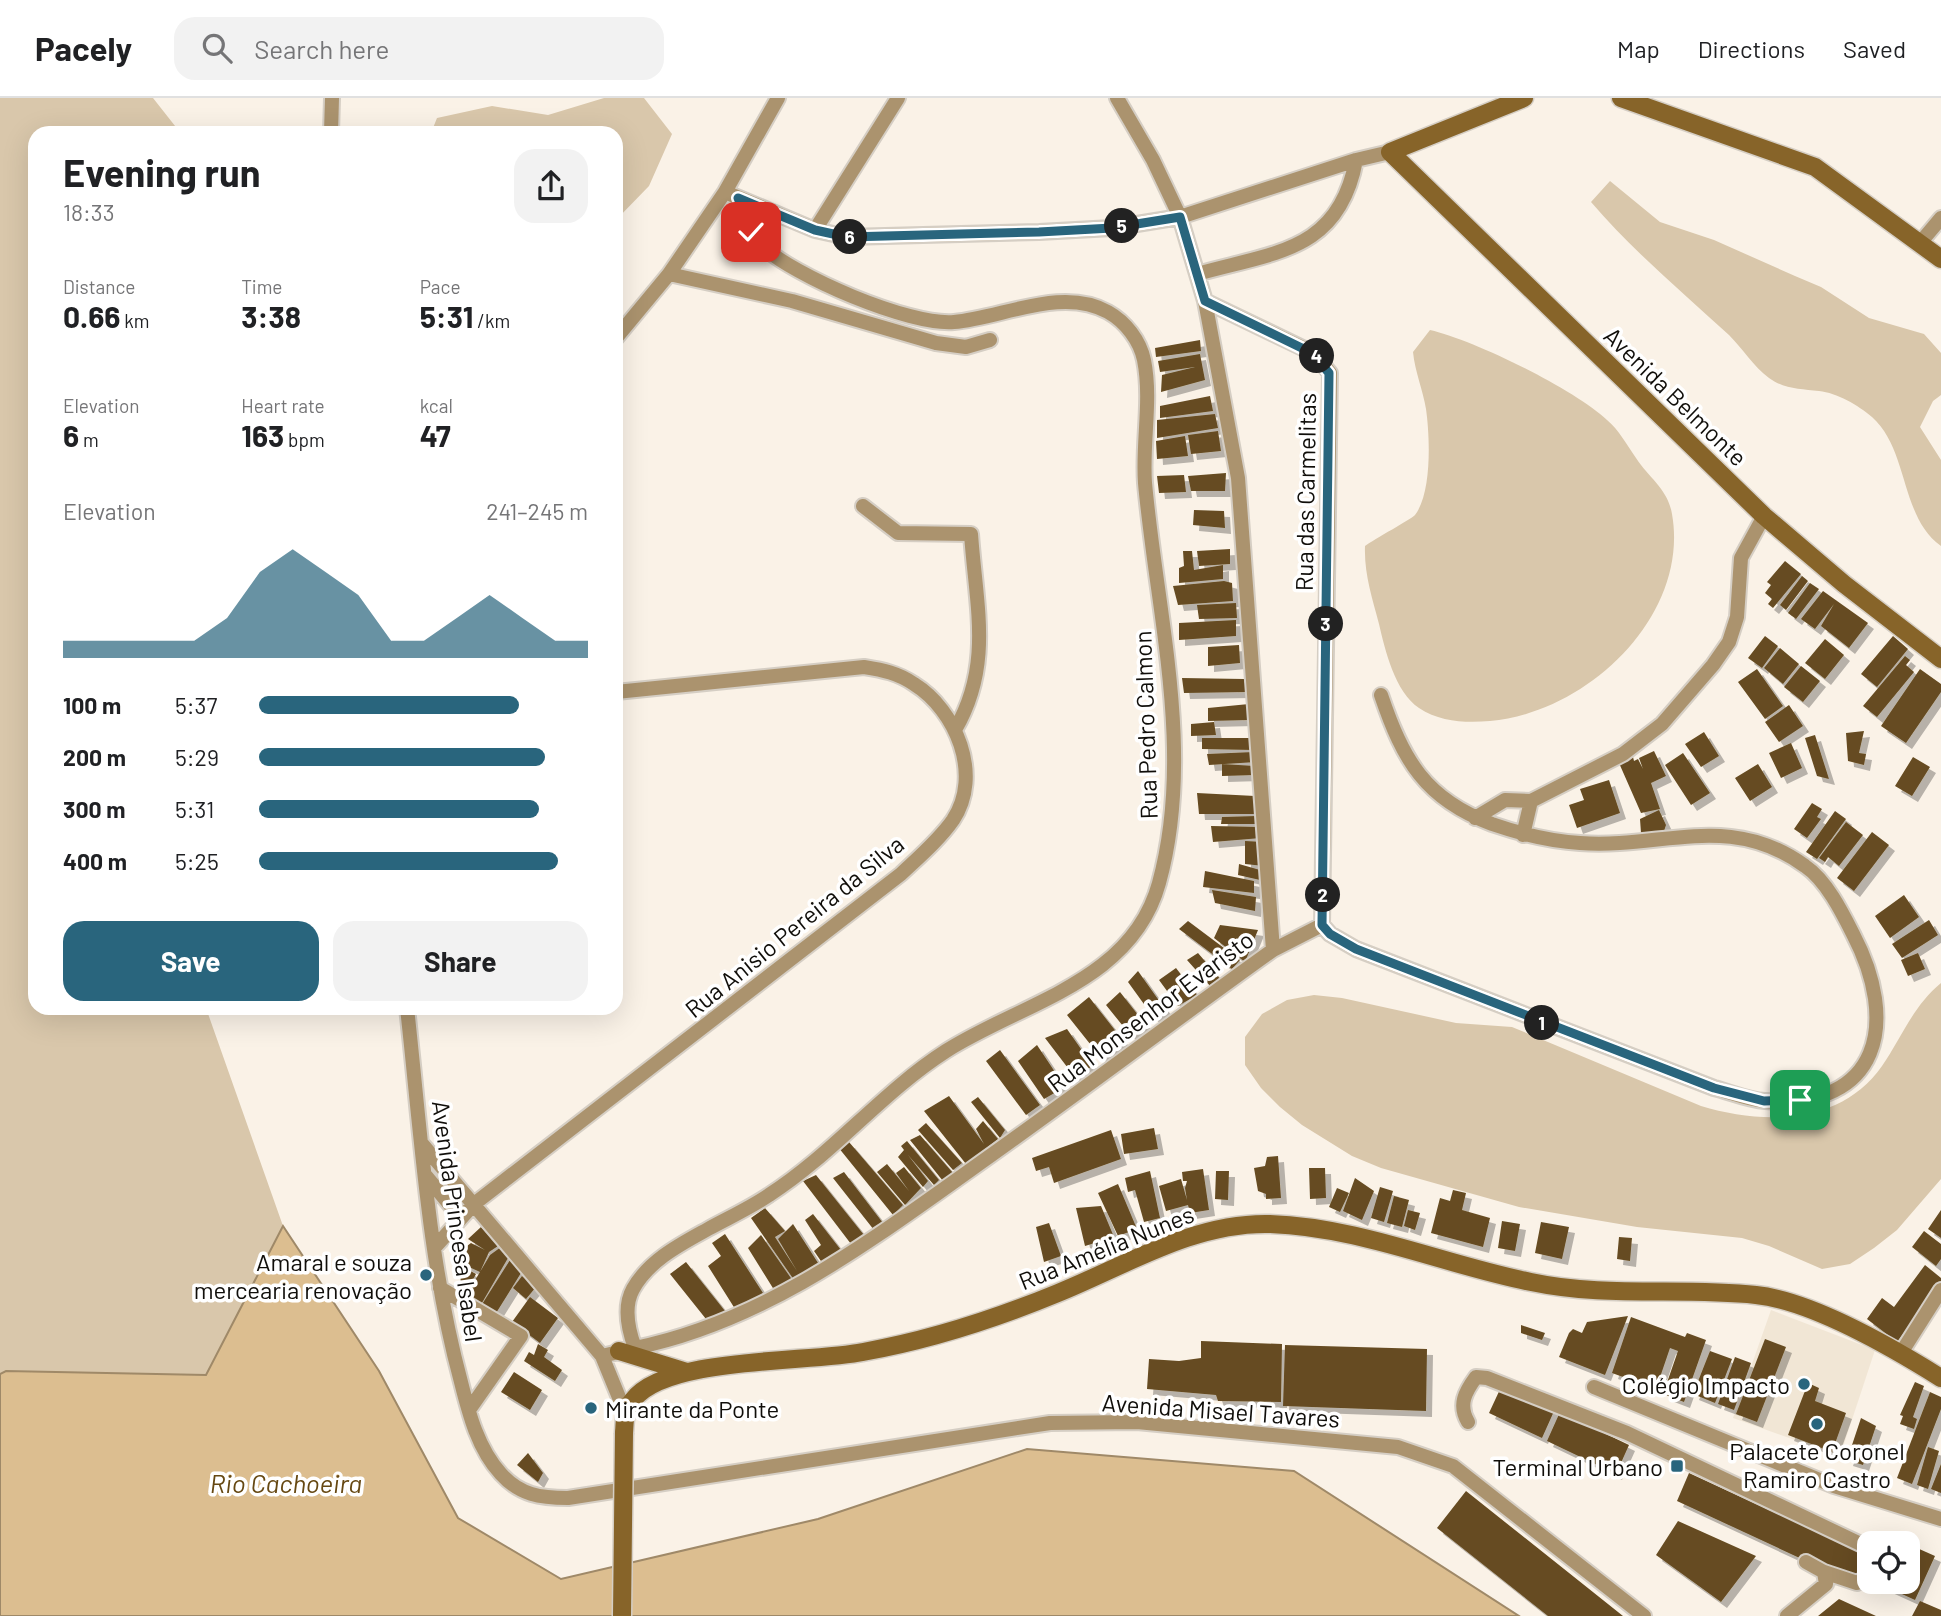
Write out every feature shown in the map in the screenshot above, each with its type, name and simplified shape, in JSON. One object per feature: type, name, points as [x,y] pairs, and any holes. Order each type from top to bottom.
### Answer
[{"type":"main road","points":[[1390,152],[1524,98]]},
{"type":"main road","points":[[1621,98],[1815,167],[1941,260]]},
{"type":"main road","name":"Avenida Belmonte","points":[[1390,152],[1764,516],[1844,584],[1941,659]]},
{"type":"main road","name":"Rua Amélia Nunes","points":[[625,1412],[632,1401],[648,1387],[687,1372],[860,1353],[925,1339],[987,1321],[1178,1240],[1221,1228],[1271,1224],[1355,1236],[1530,1282],[1588,1292],[1759,1295],[1802,1307],[1901,1353],[1941,1378]]},
{"type":"main road","points":[[619,1352],[687,1372]]},
{"type":"main road","points":[[622,1616],[625,1412]]},
{"type":"street","points":[[331,126],[332,98]]},
{"type":"street","points":[[623,330],[732,195],[778,98]]},
{"type":"street","points":[[815,230],[898,98]]},
{"type":"street","name":"Rua Monsenhor Evaristo","points":[[619,1352],[696,1333],[739,1316],[858,1251],[1072,1098],[1207,995],[1273,950],[1238,478],[1205,301],[1180,217],[1153,160],[1117,98]]},
{"type":"street","points":[[732,195],[815,230],[847,237],[1112,228],[1180,217],[1356,160],[1390,152]]},
{"type":"street","points":[[1197,274],[1296,246],[1324,229],[1346,198],[1356,160]]},
{"type":"street","name":"Rua Pedro Calmon","points":[[619,1352],[629,1331],[627,1308],[633,1289],[651,1267],[672,1249],[771,1194],[938,1056],[1054,996],[1120,951],[1139,931],[1151,911],[1173,829],[1168,649],[1145,482],[1145,370],[1143,357],[1129,328],[1108,312],[1089,305],[1064,302],[953,322],[909,316],[808,278],[781,262],[751,232],[732,195]]},
{"type":"street","points":[[1920,243],[1941,218]]},
{"type":"street","points":[[669,274],[792,301],[936,343],[966,347],[990,340]]},
{"type":"street","name":"Rua das Carmelitas","points":[[1205,301],[1312,353],[1329,373],[1322,925]]},
{"type":"street","points":[[863,506],[898,533],[971,534],[980,661],[973,694],[955,730]]},
{"type":"street","points":[[1475,818],[1505,800],[1531,801],[1623,754],[1662,724],[1706,674],[1729,642],[1737,617],[1741,558],[1764,516]]},
{"type":"street","name":"Rua Anisio Pereira da Silva","points":[[435,1247],[474,1204],[901,874],[954,818],[964,786],[964,758],[955,730],[937,704],[916,685],[891,671],[864,667],[623,691]]},
{"type":"street","points":[[1273,950],[1322,925],[1330,934],[1356,949],[1714,1088],[1764,1101],[1800,1100],[1832,1091],[1856,1075],[1871,1058],[1877,1036],[1876,996],[1860,948],[1841,911],[1808,868],[1773,845],[1742,837],[1712,836],[1581,844],[1523,835],[1475,818],[1452,807],[1437,794],[1407,759],[1381,695]]},
{"type":"street","points":[[1523,835],[1531,801]]},
{"type":"street","name":"Avenida Princesa Isabel","points":[[408,1015],[440,1288],[468,1410],[485,1452],[500,1473]]},
{"type":"street","points":[[423,1145],[474,1204],[619,1352],[625,1412]]},
{"type":"street","points":[[425,1174],[460,1217]]},
{"type":"street","points":[[440,1288],[521,1336],[468,1410]]},
{"type":"street","points":[[1901,1353],[1941,1290]]},
{"type":"street","points":[[1468,1422],[1462,1402],[1467,1390],[1476,1377],[1488,1378],[1627,1433],[1857,1542]]},
{"type":"street","points":[[1594,1387],[1834,1486],[1941,1518]]},
{"type":"street","name":"Avenida Misael Tavares","points":[[500,1473],[519,1490],[540,1498],[568,1498],[1050,1423],[1137,1422],[1398,1447],[1453,1466],[1644,1616]]},
{"type":"street","points":[[1806,1562],[1824,1572],[1857,1583]]},
{"type":"street","points":[[1787,1616],[1826,1584],[1824,1572]]},
{"type":"shaded area","points":[[0,98],[153,98],[175,126],[28,126],[28,1015],[208,1015],[283,1226],[206,1375],[6,1371],[0,1374]]},
{"type":"shaded area","points":[[604,98],[644,98],[672,134],[649,186],[623,213],[623,126],[434,126],[437,118],[492,106],[548,115]]},
{"type":"shaded area","points":[[1610,181],[1660,222],[1714,240],[1821,287],[1869,318],[1924,334],[1941,353],[1941,395],[1933,401],[1920,427],[1941,460],[1941,546],[1918,518],[1893,447],[1872,417],[1840,397],[1787,386],[1775,382],[1763,373],[1729,335],[1641,254],[1591,202]]},
{"type":"shaded area","points":[[1430,330],[1472,344],[1523,367],[1592,408],[1619,433],[1670,505],[1673,552],[1665,588],[1648,622],[1624,653],[1595,679],[1562,700],[1526,714],[1490,721],[1463,721],[1444,719],[1419,708],[1403,692],[1392,670],[1371,595],[1365,546],[1415,515],[1424,493],[1429,449],[1427,421],[1413,352]]},
{"type":"shaded area","points":[[1941,983],[1941,1179],[1897,1230],[1874,1248],[1850,1264],[1822,1269],[1769,1246],[1742,1238],[1637,1227],[1519,1207],[1381,1168],[1352,1156],[1302,1125],[1261,1088],[1245,1065],[1245,1037],[1262,1014],[1287,1000],[1314,995],[1342,998],[1456,1023],[1512,1027],[1701,1106],[1750,1116],[1800,1115],[1823,1110],[1845,1100],[1865,1085],[1882,1066],[1923,1002]]},
{"type":"shaded area","name":"Colégio Impacto","points":[[1771,1310],[1875,1350],[1840,1456],[1733,1418]]},
{"type":"water","name":"Rio Cachoeira","points":[[283,1226],[379,1371],[458,1518],[561,1579],[818,1519],[1027,1449],[1294,1471],[1519,1616],[0,1616],[0,1374],[6,1371],[206,1375]]},
{"type":"building","points":[[1200,340],[1201,351],[1156,357],[1155,348]]},
{"type":"building","points":[[1200,354],[1205,380],[1161,392],[1162,375],[1195,367],[1160,372],[1158,361]]},
{"type":"building","points":[[1210,396],[1213,411],[1160,418],[1160,406]]},
{"type":"building","points":[[1215,414],[1218,428],[1157,438],[1157,420]]},
{"type":"building","points":[[1218,431],[1221,451],[1191,454],[1188,435]]},
{"type":"building","points":[[1185,436],[1188,456],[1157,459],[1156,441]]},
{"type":"building","points":[[1226,473],[1225,491],[1191,491],[1188,476]]},
{"type":"building","points":[[1184,475],[1186,492],[1159,493],[1157,476]]},
{"type":"building","points":[[1194,510],[1224,511],[1225,528],[1193,525]]},
{"type":"building","points":[[1230,549],[1230,564],[1199,566],[1197,551]]},
{"type":"building","points":[[1183,551],[1192,551],[1194,570],[1223,565],[1223,579],[1179,583],[1179,568],[1184,566]]},
{"type":"building","points":[[1785,561],[1801,574],[1773,608],[1768,604],[1772,599],[1765,593],[1771,585],[1767,582]]},
{"type":"building","points":[[1802,576],[1808,581],[1786,610],[1780,605]]},
{"type":"building","points":[[1224,581],[1232,583],[1233,601],[1178,605],[1173,586]]},
{"type":"building","points":[[1810,583],[1819,589],[1796,619],[1788,613]]},
{"type":"building","points":[[1823,591],[1868,623],[1849,648],[1821,626],[1834,604],[1815,629],[1801,619]]},
{"type":"building","points":[[1236,603],[1237,618],[1199,619],[1197,605]]},
{"type":"building","points":[[1236,620],[1236,636],[1179,640],[1179,623]]},
{"type":"building","points":[[1765,636],[1778,646],[1762,668],[1748,658]]},
{"type":"building","points":[[1893,636],[1908,649],[1877,687],[1861,674]]},
{"type":"building","points":[[1825,639],[1844,655],[1825,679],[1805,663]]},
{"type":"building","points":[[1239,645],[1240,663],[1208,666],[1208,647]]},
{"type":"building","points":[[1780,648],[1799,664],[1783,684],[1764,668]]},
{"type":"building","points":[[1905,656],[1910,660],[1906,665],[1914,672],[1877,717],[1863,706]]},
{"type":"building","points":[[1801,666],[1820,681],[1803,702],[1784,687]]},
{"type":"building","points":[[1757,669],[1783,706],[1765,719],[1738,682]]},
{"type":"building","points":[[1920,669],[1941,684],[1941,692],[1906,743],[1881,726]]},
{"type":"building","points":[[1182,678],[1244,679],[1247,692],[1184,693]]},
{"type":"building","points":[[1249,704],[1249,720],[1208,721],[1208,708]]},
{"type":"building","points":[[1789,705],[1803,726],[1779,742],[1765,722]]},
{"type":"building","points":[[1214,722],[1216,735],[1191,736],[1191,724]]},
{"type":"building","points":[[1864,731],[1859,753],[1866,754],[1864,765],[1848,761],[1846,733]]},
{"type":"building","points":[[1704,732],[1719,756],[1701,767],[1685,744]]},
{"type":"building","points":[[1815,735],[1829,779],[1817,776],[1805,738]]},
{"type":"building","points":[[1202,738],[1250,738],[1254,750],[1202,749]]},
{"type":"building","points":[[1791,743],[1802,768],[1781,778],[1769,753]]},
{"type":"building","points":[[1654,751],[1666,776],[1651,783],[1660,809],[1641,813],[1619,763],[1633,757],[1634,761],[1638,759],[1643,769],[1639,758]]},
{"type":"building","points":[[1254,752],[1256,762],[1209,765],[1207,754]]},
{"type":"building","points":[[1683,753],[1710,793],[1691,805],[1665,765]]},
{"type":"building","points":[[1913,757],[1930,767],[1912,796],[1895,786]]},
{"type":"building","points":[[1222,764],[1255,766],[1255,775],[1222,776]]},
{"type":"building","points":[[1758,764],[1772,787],[1750,801],[1735,778]]},
{"type":"building","points":[[1609,780],[1620,813],[1577,828],[1569,805],[1584,800],[1580,789]]},
{"type":"building","points":[[1197,793],[1255,796],[1257,814],[1199,814]]},
{"type":"building","points":[[1812,803],[1822,809],[1817,817],[1821,819],[1807,838],[1794,829]]},
{"type":"building","points":[[1659,810],[1666,825],[1664,831],[1641,833],[1640,819]]},
{"type":"building","points":[[1835,811],[1846,819],[1817,859],[1806,852]]},
{"type":"building","points":[[1257,816],[1259,824],[1221,824],[1222,817]]},
{"type":"building","points":[[1846,822],[1863,835],[1839,866],[1828,857],[1825,862],[1819,858]]},
{"type":"building","points":[[1211,826],[1261,827],[1261,838],[1213,842]]},
{"type":"building","points":[[1872,832],[1889,845],[1854,891],[1837,878]]},
{"type":"building","points":[[1245,841],[1264,842],[1264,866],[1245,864]]},
{"type":"building","points":[[1239,864],[1260,870],[1260,880],[1238,875]]},
{"type":"building","points":[[1205,871],[1254,881],[1254,893],[1203,887]]},
{"type":"building","points":[[1212,890],[1256,897],[1255,911],[1215,903]]},
{"type":"building","points":[[1904,895],[1919,917],[1890,938],[1875,916]]},
{"type":"building","points":[[1929,920],[1938,935],[1902,958],[1892,944]]},
{"type":"building","points":[[1188,921],[1240,960],[1232,969],[1179,929]]},
{"type":"building","points":[[1220,925],[1258,930],[1245,962],[1214,938]]},
{"type":"building","points":[[1198,953],[1221,980],[1211,987],[1187,960]]},
{"type":"building","points":[[1918,953],[1925,969],[1908,976],[1901,960]]},
{"type":"building","points":[[1176,968],[1197,995],[1178,1006],[1159,980]]},
{"type":"building","points":[[1138,971],[1165,1009],[1154,1018],[1128,982]]},
{"type":"building","points":[[1120,992],[1146,1025],[1131,1036],[1106,1005]]},
{"type":"building","points":[[1089,997],[1125,1043],[1102,1059],[1067,1015]]},
{"type":"building","points":[[1067,1029],[1093,1066],[1074,1076],[1045,1038]]},
{"type":"building","points":[[1037,1045],[1065,1087],[1044,1099],[1018,1061]]},
{"type":"building","points":[[1000,1050],[1040,1105],[1026,1115],[986,1061]]},
{"type":"building","points":[[949,1096],[984,1144],[976,1129],[983,1121],[998,1139],[966,1164],[924,1111]]},
{"type":"building","points":[[978,1097],[1005,1130],[1000,1138],[971,1102]]},
{"type":"building","points":[[926,1123],[962,1163],[953,1170],[918,1130]]},
{"type":"building","points":[[1154,1128],[1158,1149],[1124,1154],[1121,1134]]},
{"type":"building","points":[[1111,1130],[1121,1159],[1054,1183],[1049,1167],[1036,1171],[1032,1158]]},
{"type":"building","points":[[920,1135],[953,1173],[943,1181],[910,1140]]},
{"type":"building","points":[[907,1141],[939,1180],[934,1185],[908,1155],[928,1181],[923,1187],[898,1157],[904,1150],[901,1146]]},
{"type":"building","points":[[849,1142],[903,1205],[893,1215],[838,1147]]},
{"type":"building","points":[[1278,1156],[1281,1198],[1266,1199],[1266,1194],[1258,1191],[1254,1168],[1265,1166],[1267,1157]]},
{"type":"building","points":[[887,1164],[909,1191],[896,1173],[904,1167],[921,1188],[905,1205],[877,1172]]},
{"type":"building","points":[[1309,1168],[1325,1168],[1326,1198],[1310,1199]]},
{"type":"building","points":[[1203,1169],[1209,1210],[1190,1213],[1188,1205],[1166,1211],[1159,1186],[1181,1179],[1187,1200],[1187,1181],[1183,1181],[1182,1172]]},
{"type":"building","points":[[1150,1171],[1160,1218],[1144,1222],[1135,1190],[1128,1192],[1125,1178]]},
{"type":"building","points":[[1216,1171],[1229,1171],[1228,1200],[1215,1199]]},
{"type":"building","points":[[844,1172],[883,1223],[874,1230],[833,1178]]},
{"type":"building","points":[[816,1175],[864,1235],[851,1244],[803,1181]]},
{"type":"building","points":[[1355,1178],[1374,1191],[1362,1220],[1343,1211]]},
{"type":"building","points":[[1118,1184],[1137,1229],[1118,1236],[1098,1193]]},
{"type":"building","points":[[1380,1187],[1393,1191],[1384,1222],[1371,1218]]},
{"type":"building","points":[[1337,1188],[1349,1193],[1340,1212],[1329,1207]]},
{"type":"building","points":[[1453,1190],[1466,1193],[1462,1210],[1490,1218],[1483,1247],[1431,1233],[1440,1198],[1450,1201]]},
{"type":"building","points":[[1394,1196],[1409,1200],[1402,1227],[1387,1223]]},
{"type":"building","points":[[1101,1206],[1114,1237],[1085,1246],[1076,1208]]},
{"type":"building","points":[[765,1208],[785,1231],[775,1237],[797,1271],[778,1239],[793,1224],[820,1266],[794,1280],[751,1218]]},
{"type":"building","points":[[1408,1210],[1420,1213],[1415,1230],[1404,1226]]},
{"type":"building","points":[[1941,1210],[1941,1238],[1928,1229]]},
{"type":"building","points":[[813,1214],[841,1250],[823,1264],[814,1251],[821,1245],[805,1220]]},
{"type":"building","points":[[1502,1221],[1520,1224],[1515,1251],[1498,1248]]},
{"type":"building","points":[[1541,1222],[1569,1227],[1562,1259],[1535,1253]]},
{"type":"building","points":[[1049,1223],[1061,1256],[1044,1262],[1036,1227]]},
{"type":"building","points":[[481,1227],[498,1246],[489,1252],[480,1272],[458,1262],[459,1252],[471,1243],[485,1250],[468,1239]]},
{"type":"building","points":[[1924,1231],[1941,1244],[1941,1259],[1936,1266],[1912,1247]]},
{"type":"building","points":[[725,1234],[763,1293],[737,1312],[708,1266],[721,1256],[712,1243]]},
{"type":"building","points":[[761,1235],[793,1281],[776,1293],[748,1248]]},
{"type":"building","points":[[1619,1237],[1632,1238],[1630,1261],[1617,1259]]},
{"type":"building","points":[[501,1247],[508,1258],[479,1308],[464,1299],[490,1255]]},
{"type":"building","points":[[510,1260],[521,1273],[493,1318],[479,1309]]},
{"type":"building","points":[[686,1262],[725,1311],[710,1324],[670,1274]]},
{"type":"building","points":[[460,1265],[476,1274],[466,1293],[461,1291]]},
{"type":"building","points":[[1925,1265],[1941,1278],[1941,1283],[1897,1342],[1867,1319],[1882,1298],[1894,1307]]},
{"type":"building","points":[[522,1276],[536,1287],[526,1299],[513,1288]]},
{"type":"building","points":[[530,1297],[558,1318],[540,1343],[512,1322]]},
{"type":"building","points":[[1628,1316],[1605,1375],[1559,1357],[1573,1329],[1582,1333],[1587,1322]]},
{"type":"building","points":[[1631,1317],[1685,1337],[1687,1333],[1706,1340],[1684,1402],[1663,1394],[1678,1351],[1670,1348],[1656,1389],[1612,1373]]},
{"type":"building","points":[[1521,1325],[1545,1333],[1542,1340],[1521,1333]]},
{"type":"building","points":[[1765,1339],[1786,1347],[1757,1422],[1736,1414]]},
{"type":"building","points":[[1201,1341],[1282,1344],[1281,1402],[1218,1401],[1216,1395],[1147,1389],[1149,1359],[1179,1361],[1201,1358]]},
{"type":"building","points":[[538,1344],[548,1350],[544,1357],[562,1370],[555,1381],[524,1361],[529,1352],[534,1355]]},
{"type":"building","points":[[1285,1345],[1427,1349],[1426,1411],[1283,1406]]},
{"type":"building","points":[[1710,1351],[1732,1359],[1715,1403],[1693,1394]]},
{"type":"building","points":[[1735,1357],[1751,1363],[1734,1410],[1718,1404]]},
{"type":"building","points":[[514,1372],[542,1390],[530,1410],[501,1392]]},
{"type":"building","points":[[1915,1382],[1924,1386],[1913,1417],[1917,1419],[1914,1429],[1900,1424],[1903,1416],[1900,1415]]},
{"type":"building","name":"Palacete Coronel Ramiro Castro","points":[[1808,1383],[1819,1388],[1815,1401],[1846,1413],[1832,1452],[1788,1435]]},
{"type":"building","points":[[1502,1385],[1555,1409],[1542,1438],[1489,1413]]},
{"type":"building","points":[[1930,1392],[1941,1397],[1941,1409],[1912,1484],[1897,1478]]},
{"type":"building","points":[[1560,1412],[1629,1445],[1616,1474],[1547,1441]]},
{"type":"building","points":[[1861,1418],[1876,1426],[1863,1465],[1847,1460]]},
{"type":"building","points":[[1928,1447],[1939,1451],[1928,1489],[1917,1485]]},
{"type":"building","points":[[528,1453],[543,1473],[538,1482],[517,1465]]},
{"type":"building","points":[[1941,1464],[1941,1493],[1931,1489]]},
{"type":"building","points":[[1689,1473],[1857,1550],[1857,1585],[1677,1501]]},
{"type":"building","points":[[1466,1491],[1623,1616],[1548,1616],[1437,1528]]},
{"type":"building","points":[[1678,1521],[1756,1556],[1721,1602],[1656,1555]]},
{"type":"building","points":[[1920,1549],[1935,1556],[1920,1589]]},
{"type":"building","points":[[1902,1594],[1918,1594],[1915,1600]]},
{"type":"building","points":[[1839,1599],[1876,1616],[1818,1616]]},
{"type":"building","points":[[1920,1601],[1941,1610],[1941,1616],[1912,1616]]},
{"type":"place","name":"Amaral e souza mercearia renovação","points":[[426,1275]]},
{"type":"place","name":"Colégio Impacto","points":[[1804,1384]]},
{"type":"place","name":"Mirante da Ponte","points":[[591,1408]]},
{"type":"place","name":"Palacete Coronel Ramiro Castro","points":[[1817,1424]]},
{"type":"place","name":"Terminal Urbano","points":[[1677,1466]]},
{"type":"route","points":[[751,232],[738,198],[815,230],[847,237],[939,236],[1112,228],[1180,217],[1205,301],[1312,353],[1320,359],[1329,373],[1322,925],[1346,945],[1714,1088],[1764,1101],[1800,1100]]}]
